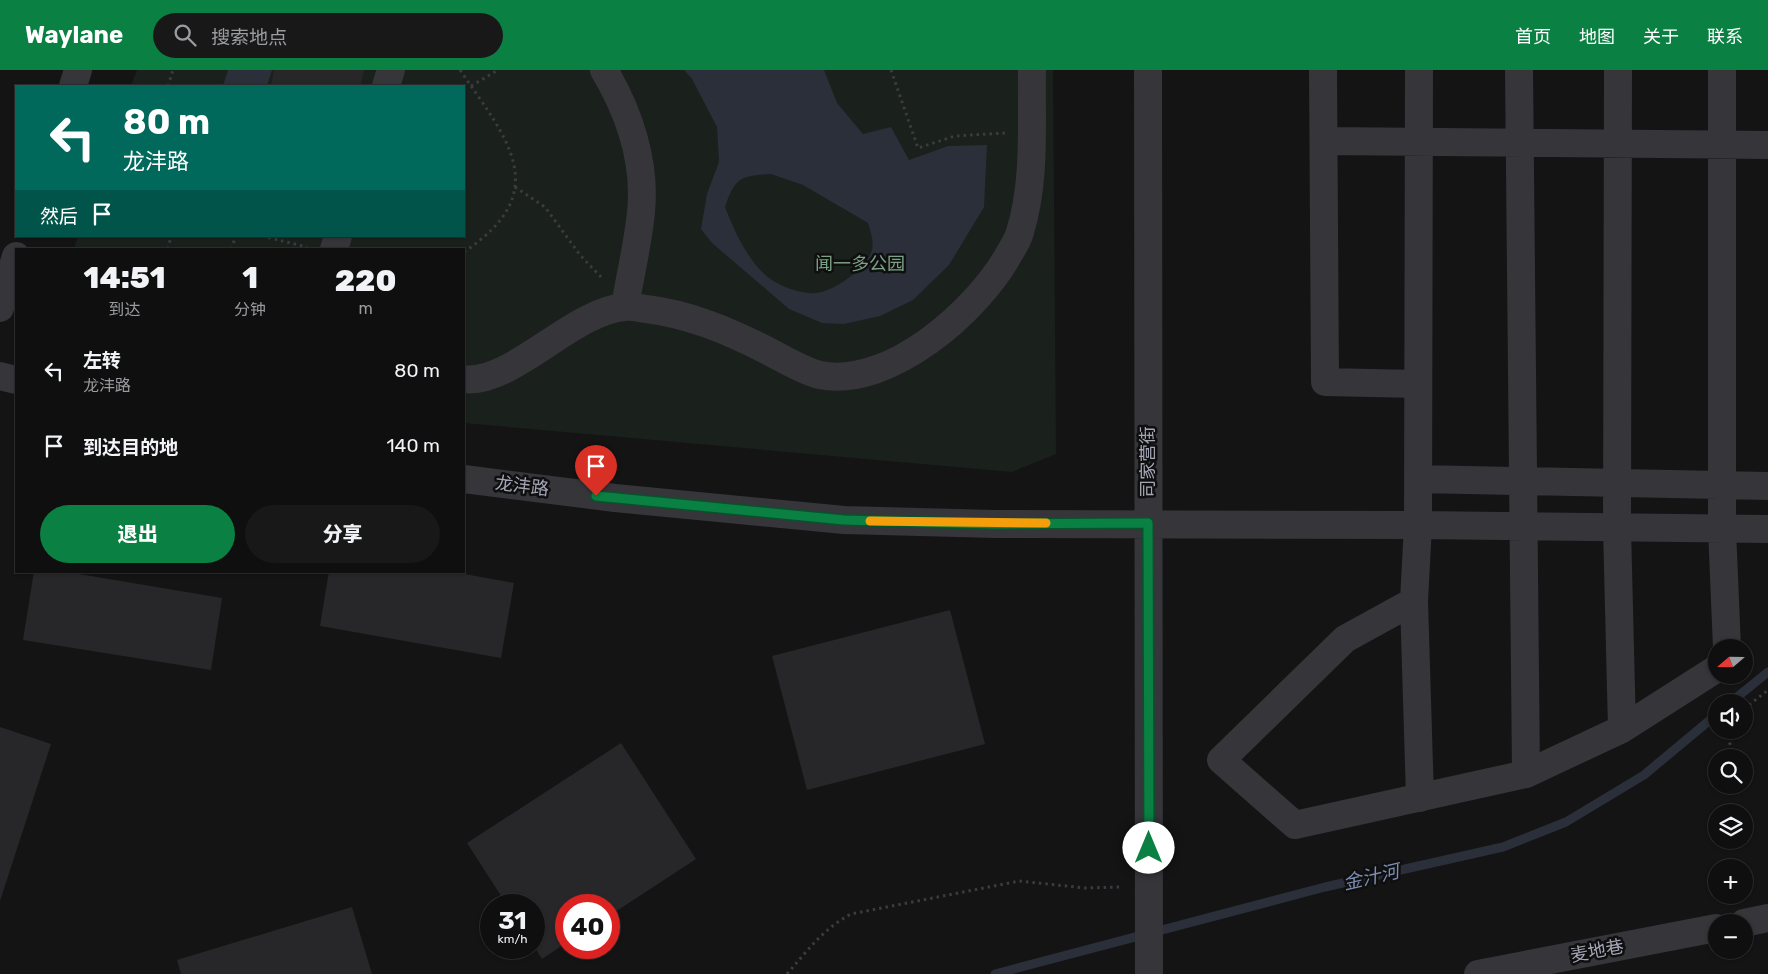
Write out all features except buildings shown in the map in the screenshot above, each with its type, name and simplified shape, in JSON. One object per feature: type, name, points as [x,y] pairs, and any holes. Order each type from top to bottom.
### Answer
[{"type":"street","points":[[72,85],[78,70]]},
{"type":"street","points":[[386,85],[391,70]]},
{"type":"street","points":[[604,70],[621,98],[634,136],[640,174],[641,211],[625,307]]},
{"type":"street","points":[[465,379],[470,380],[497,373],[593,316],[625,307],[674,313],[736,334],[820,376],[858,376],[901,358],[941,334],[997,275],[1020,234],[1031,182],[1032,70]]},
{"type":"street","name":"司家营街","points":[[1148,70],[1149,972]]},
{"type":"street","points":[[1324,70],[1326,382],[1418,384]]},
{"type":"street","points":[[1419,70],[1419,479],[1414,601],[1420,798]]},
{"type":"street","points":[[1519,70],[1521,481],[1526,774]]},
{"type":"street","points":[[1618,70],[1617,528],[1622,729]]},
{"type":"street","points":[[1722,70],[1722,529],[1726,639]]},
{"type":"street","points":[[1324,141],[1768,145]]},
{"type":"street","points":[[0,308],[15,259]]},
{"type":"street","points":[[0,376],[15,380]]},
{"type":"street","name":"龙沣路","points":[[465,479],[615,498],[844,520],[995,524],[1148,523],[1768,529]]},
{"type":"street","points":[[1419,479],[1768,486]]},
{"type":"street","points":[[1414,601],[1345,638],[1221,760],[1296,825],[1526,774],[1622,729],[1708,674]]},
{"type":"street","points":[[1753,921],[1768,918]]},
{"type":"street","name":"麦地巷","points":[[1478,974],[1708,930]]},
{"type":"path","points":[[168,85],[173,70]]},
{"type":"path","points":[[460,70],[499,126],[512,156],[517,182],[511,202],[498,224],[465,251]]},
{"type":"path","points":[[471,86],[498,70]]},
{"type":"path","points":[[891,70],[918,148],[955,136],[1031,132]]},
{"type":"path","points":[[515,187],[546,207],[570,242],[614,290],[625,307]]},
{"type":"path","points":[[266,237],[309,248]]},
{"type":"path","points":[[1753,702],[1768,690]]},
{"type":"path","points":[[787,974],[822,934],[835,922],[851,914],[1019,881],[1085,888],[1149,887]]},
{"type":"green space","name":"闻一多公园","points":[[137,70],[1053,70],[1056,454],[1012,472],[465,423],[465,248],[74,248],[78,237],[465,237],[465,85],[131,85]]},
{"type":"shaded area","points":[[228,70],[272,70],[267,85],[223,85]]},
{"type":"shaded area","points":[[684,70],[824,70],[837,103],[863,134],[891,127],[909,160],[948,146],[987,145],[984,207],[949,265],[913,300],[880,316],[844,324],[822,323],[789,309],[712,243],[701,229],[707,194],[719,162],[717,127],[692,79]],"holes":[[[771,174],[803,185],[868,223],[873,242],[872,250],[867,260],[855,273],[840,284],[816,293],[787,287],[772,280],[763,273],[740,241],[725,207],[732,189],[740,180],[746,177]]]},
{"type":"waterway","name":"金汁河","points":[[1741,694],[1768,672]]},
{"type":"waterway","name":"金汁河","points":[[995,974],[1325,887],[1503,847],[1566,822],[1644,775],[1708,722]]},
{"type":"slow traffic","points":[[870,521],[995,524],[1046,523]]},
{"type":"route","points":[[596,496],[844,520],[995,524],[1148,523],[1149,848]]}]
